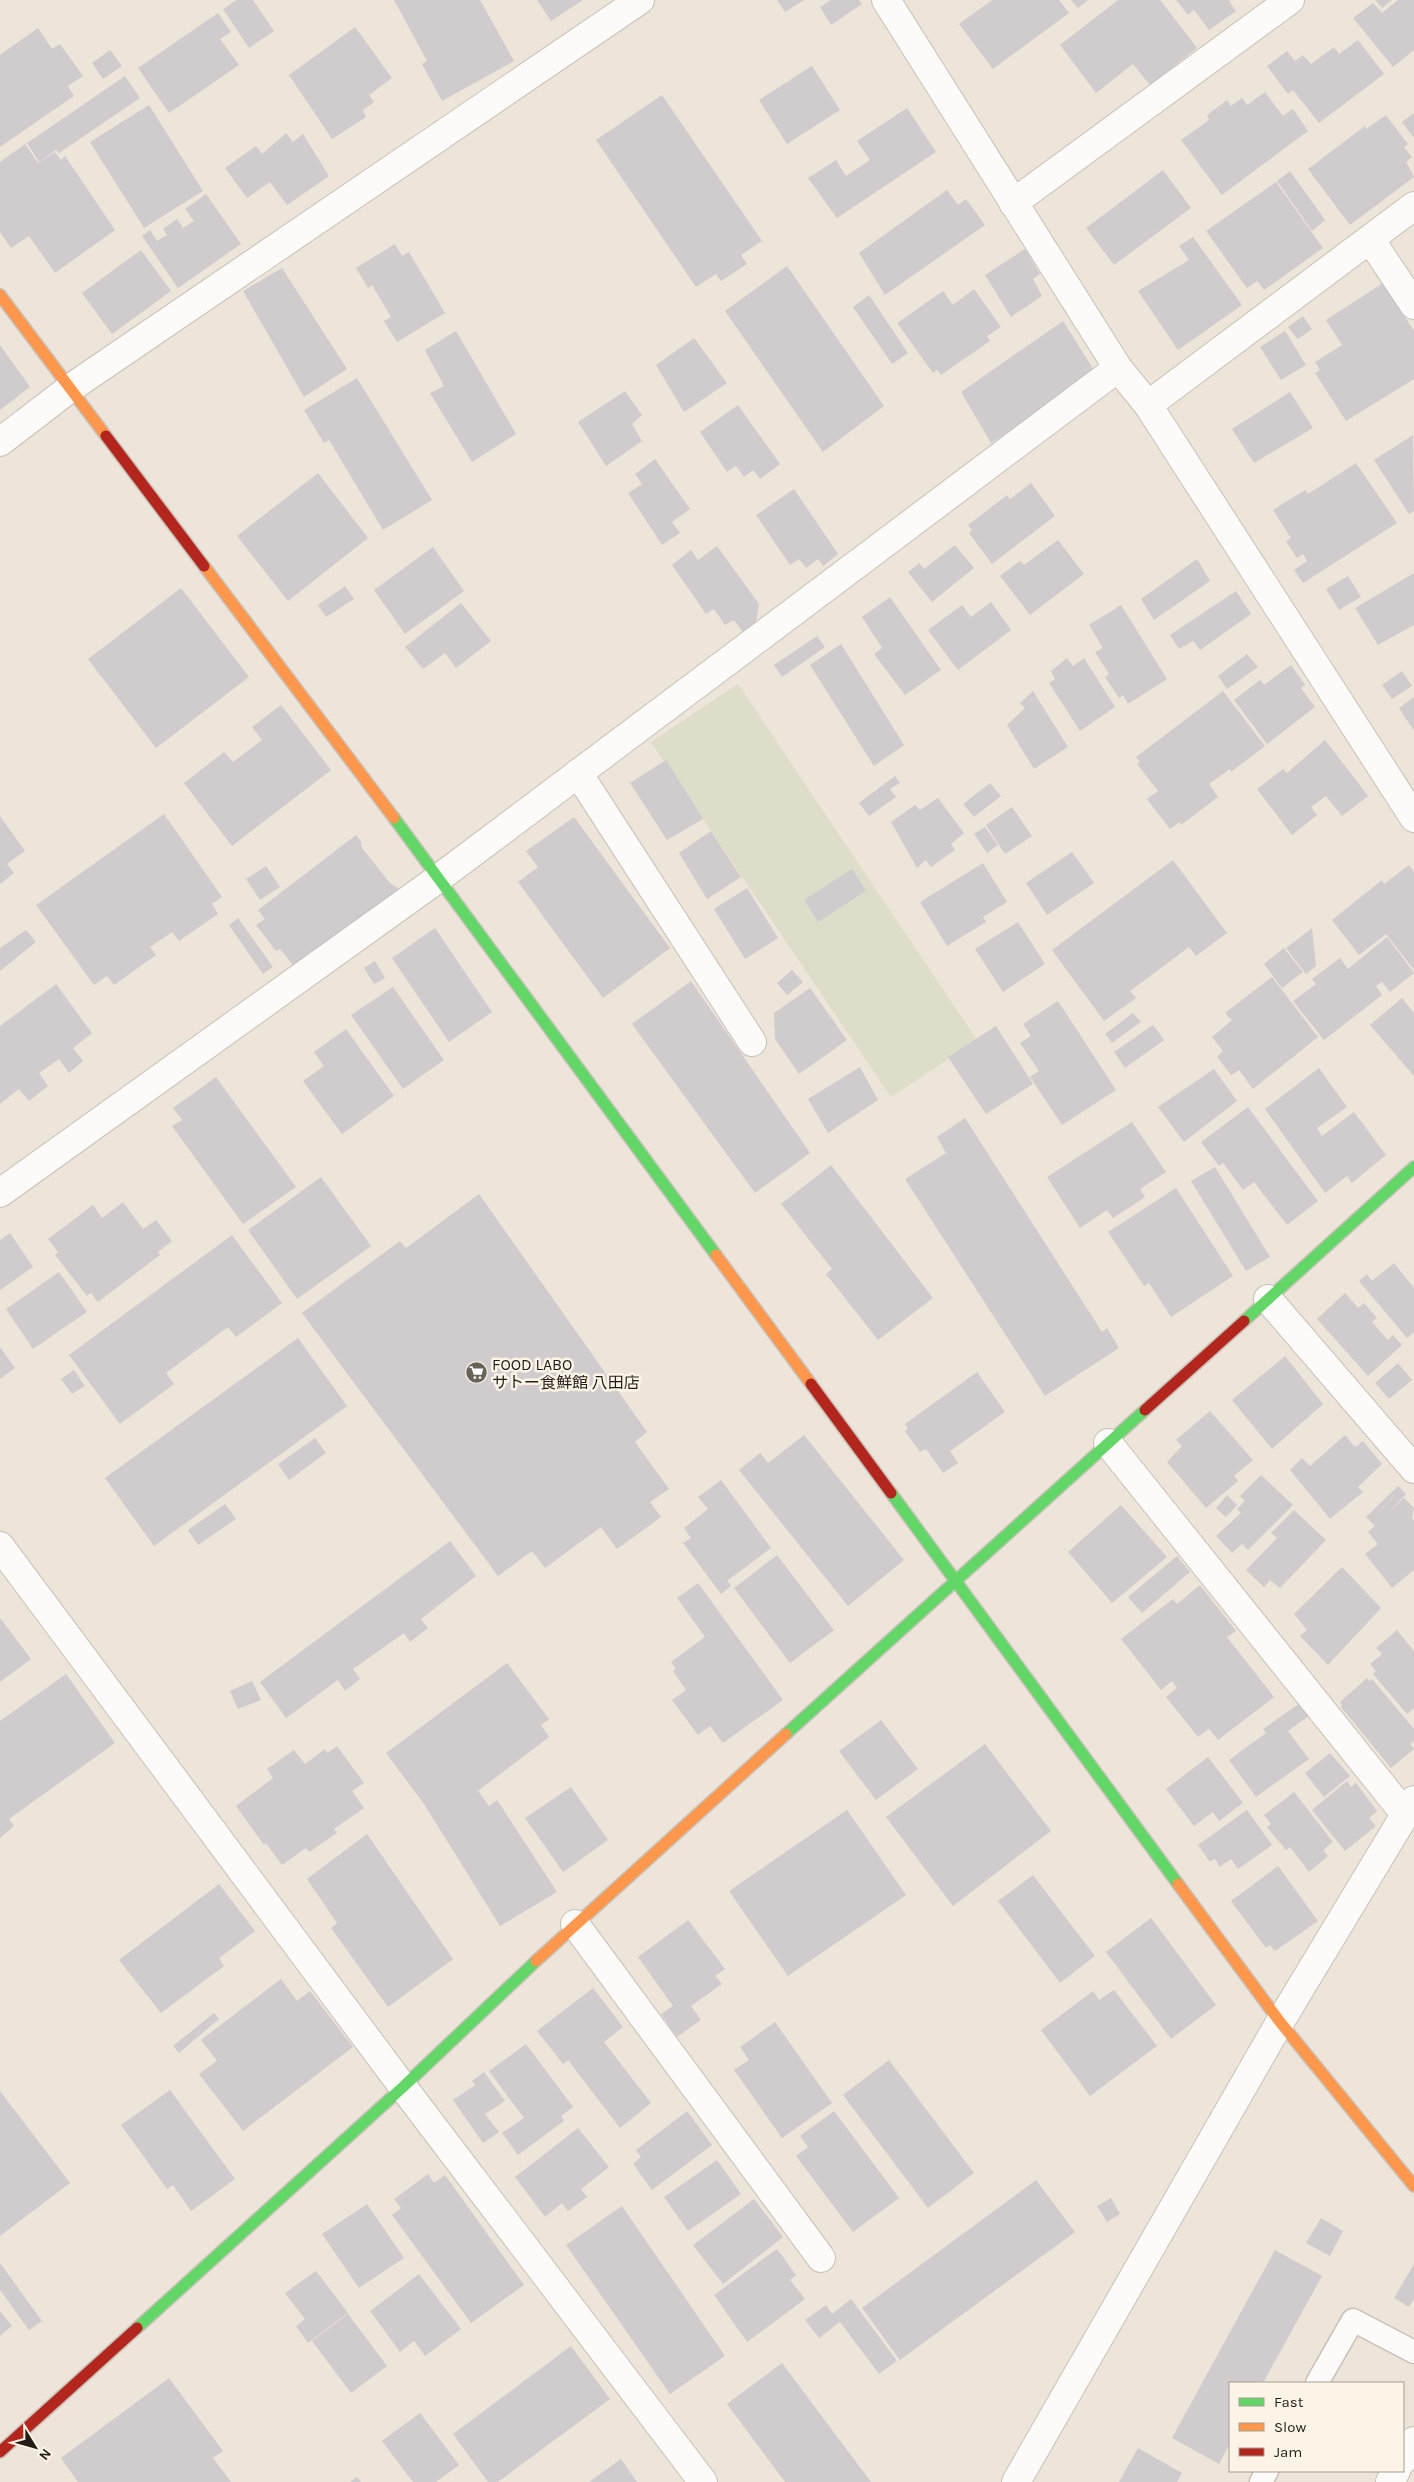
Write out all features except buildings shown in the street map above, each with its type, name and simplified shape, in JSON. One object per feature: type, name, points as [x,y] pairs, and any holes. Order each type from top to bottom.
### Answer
[{"type":"street","points":[[0,442],[69,389],[640,0]]},
{"type":"street","points":[[1013,203],[1290,0]]},
{"type":"street","points":[[892,3],[1013,203],[1118,368],[1148,405],[1414,818]]},
{"type":"street","points":[[1148,405],[1414,206]]},
{"type":"street","points":[[1370,239],[1414,305]]},
{"type":"street","points":[[0,296],[439,878],[1280,2022],[1414,2186]]},
{"type":"street","points":[[0,1193],[439,878],[1118,368]]},
{"type":"street","points":[[578,773],[752,1042]]},
{"type":"street","points":[[0,2452],[403,2087],[575,1924],[1414,1168]]},
{"type":"street","points":[[1268,1299],[1414,1469]]},
{"type":"street","points":[[1016,2482],[1280,2022],[1410,1807],[1108,1443]]},
{"type":"street","points":[[0,1546],[403,2087],[702,2482]]},
{"type":"street","points":[[575,1924],[821,2258]]},
{"type":"street","points":[[1404,2458],[1414,2441]]},
{"type":"lane","points":[[1318,2382],[1353,2320],[1414,2352]]},
{"type":"green space","points":[[738,684],[977,1040],[891,1097],[651,742]]},
{"type":"traffic: fast","points":[[394,818],[716,1255]]},
{"type":"traffic: fast","points":[[1244,1321],[1414,1167]]},
{"type":"traffic: fast","points":[[786,1734],[1145,1410]]},
{"type":"traffic: fast","points":[[891,1493],[1178,1884]]},
{"type":"traffic: fast","points":[[137,2328],[403,2087],[536,1961]]},
{"type":"traffic: slow","points":[[0,295],[106,436]]},
{"type":"traffic: slow","points":[[204,566],[394,818]]},
{"type":"traffic: slow","points":[[716,1255],[811,1384]]},
{"type":"traffic: slow","points":[[536,1961],[786,1734]]},
{"type":"traffic: slow","points":[[1178,1884],[1280,2022],[1414,2186]]},
{"type":"traffic: jam","points":[[106,436],[204,566]]},
{"type":"traffic: jam","points":[[1145,1410],[1244,1321]]},
{"type":"traffic: jam","points":[[811,1384],[891,1493]]},
{"type":"traffic: jam","points":[[0,2452],[137,2328]]},
{"type":"place","name":"FOOD LABO サトー食鮮館 八田店","points":[[476,1373]]}]
